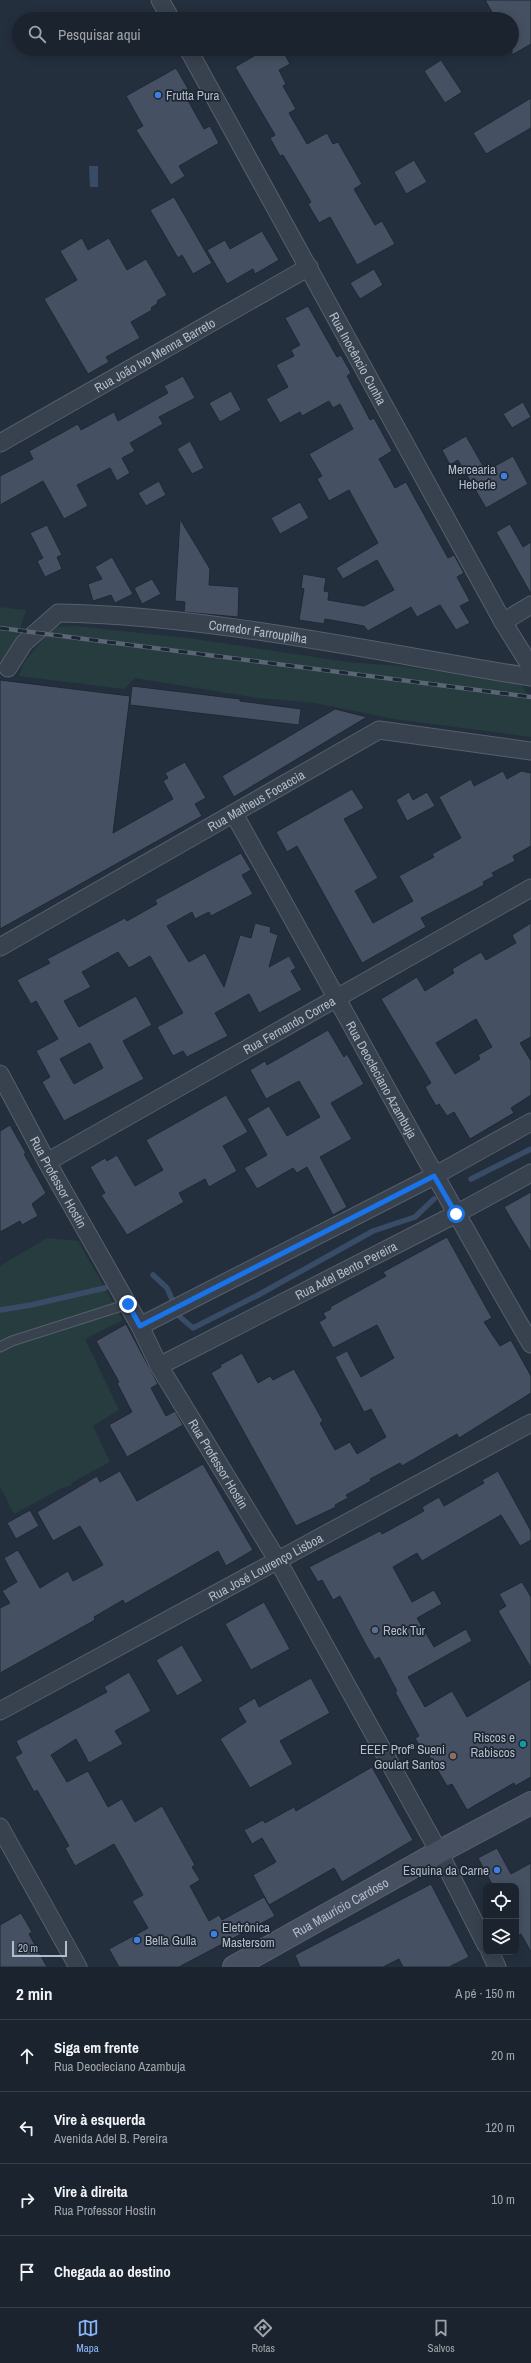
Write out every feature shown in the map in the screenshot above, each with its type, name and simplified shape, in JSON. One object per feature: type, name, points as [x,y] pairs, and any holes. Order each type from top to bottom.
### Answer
[{"type":"main road","name":"Rua Maurício Cardoso","points":[[234,1967],[439,1852],[531,1803]]},
{"type":"street","points":[[160,0],[167,12]]},
{"type":"street","name":"Rua Inocêncio Cunha","points":[[192,56],[503,622],[531,667]]},
{"type":"street","name":"Rua João Ivo Menna Barreto","points":[[0,443],[309,267]]},
{"type":"street","points":[[503,622],[531,605]]},
{"type":"street","name":"Corredor Farroupilha","points":[[8,668],[24,643],[58,613],[103,614],[260,632],[531,676]]},
{"type":"street","name":"Rua Matheus Focaccia","points":[[0,947],[379,730],[531,751]]},
{"type":"street","name":"Rua Deocleciano Azambuja","points":[[234,814],[337,997],[434,1176],[531,1344]]},
{"type":"street","name":"Rua Fernando Correa","points":[[46,1162],[531,888]]},
{"type":"street","name":"Rua Professor Hostin","points":[[0,1074],[46,1162],[128,1304],[160,1366],[278,1561],[439,1852],[483,1938]]},
{"type":"street","points":[[140,1326],[434,1176],[531,1122]]},
{"type":"street","name":"Rua Adel Bento Pereira","points":[[160,1366],[456,1214],[531,1173]]},
{"type":"street","name":"Rua José Lourenço Lisboa","points":[[0,1711],[531,1423]]},
{"type":"street","points":[[0,1827],[78,1967]]},
{"type":"street","points":[[492,1955],[498,1967]]},
{"type":"lane","points":[[0,1347],[12,1341],[128,1304]]},
{"type":"green space","points":[[0,607],[26,610],[17,638],[0,664]]},
{"type":"green space","points":[[75,626],[188,638],[348,662],[401,666],[520,683],[531,699],[531,737],[394,719],[315,703],[258,698],[135,678],[124,689],[19,676],[23,664],[53,627]]},
{"type":"green space","points":[[47,1238],[78,1241],[123,1320],[85,1339],[119,1410],[93,1426],[110,1462],[71,1483],[72,1485],[62,1488],[14,1514],[0,1486],[0,1266]]},
{"type":"water","points":[[89,166],[98,166],[98,187],[90,187]]},
{"type":"building","points":[[485,0],[531,0],[531,44],[519,51],[519,12],[492,12]]},
{"type":"building","points":[[254,56],[286,56],[290,64],[279,70],[286,84],[283,86],[296,109],[289,113],[307,144],[327,133],[333,144],[338,142],[362,184],[354,189],[375,225],[382,221],[395,244],[357,265],[330,217],[319,223],[308,204],[311,202],[283,155],[280,156],[270,138],[275,135],[235,67]]},
{"type":"building","points":[[441,60],[462,92],[445,103],[424,71]]},
{"type":"building","points":[[176,68],[191,94],[186,97],[204,129],[210,126],[219,143],[179,166],[185,176],[171,185],[136,130],[143,126],[126,96]]},
{"type":"building","points":[[531,98],[531,128],[486,154],[473,133]]},
{"type":"building","points":[[414,160],[427,182],[406,194],[394,172]]},
{"type":"building","points":[[174,197],[212,263],[193,274],[182,255],[178,258],[150,210]]},
{"type":"building","points":[[262,231],[279,260],[255,274],[253,269],[227,284],[207,250],[225,240],[230,249]]},
{"type":"building","points":[[82,238],[88,250],[109,238],[127,270],[146,259],[167,295],[157,301],[158,303],[151,308],[152,310],[131,322],[140,338],[106,357],[109,362],[88,374],[44,299],[77,280],[60,251]]},
{"type":"building","points":[[374,269],[383,285],[360,299],[350,283]]},
{"type":"building","points":[[308,306],[337,357],[341,355],[351,373],[347,376],[370,420],[374,418],[392,451],[379,459],[395,488],[406,482],[448,558],[454,555],[464,573],[457,577],[470,601],[460,606],[470,623],[456,630],[440,605],[417,617],[411,607],[368,631],[364,626],[325,619],[324,624],[299,620],[304,589],[301,588],[303,574],[326,578],[324,591],[329,592],[328,600],[364,606],[394,590],[377,560],[343,579],[336,568],[378,543],[349,490],[329,501],[317,479],[322,476],[309,454],[353,429],[340,404],[333,408],[329,401],[302,416],[300,412],[280,423],[266,399],[288,387],[276,365],[294,356],[291,350],[300,345],[285,318]]},
{"type":"building","points":[[183,376],[195,398],[159,417],[163,424],[130,443],[135,451],[122,458],[130,473],[117,481],[110,468],[77,485],[88,506],[64,519],[43,481],[0,505],[0,476],[33,459],[29,451],[78,424],[81,430],[114,412],[118,421],[168,393],[164,386]]},
{"type":"building","points":[[231,391],[241,410],[220,422],[209,403]]},
{"type":"building","points":[[523,402],[531,417],[512,428],[503,414]]},
{"type":"building","points":[[466,436],[486,471],[513,456],[528,484],[486,508],[458,460],[450,465],[442,450]]},
{"type":"building","points":[[190,441],[204,468],[192,474],[177,449]]},
{"type":"building","points":[[159,481],[166,495],[146,506],[138,493]]},
{"type":"building","points":[[300,502],[309,518],[280,534],[271,518]]},
{"type":"building","points":[[180,519],[210,569],[209,585],[239,587],[238,617],[184,612],[185,602],[175,601]]},
{"type":"building","points":[[510,524],[523,547],[531,542],[531,594],[496,532]]},
{"type":"building","points":[[47,525],[62,555],[57,557],[62,569],[45,577],[37,561],[43,558],[30,533]]},
{"type":"building","points":[[112,557],[133,594],[115,603],[111,595],[93,601],[88,584],[102,579],[95,567]]},
{"type":"building","points":[[152,579],[161,594],[142,604],[134,588]]},
{"type":"building","points":[[0,680],[130,696],[113,833],[173,799],[163,781],[168,778],[165,773],[185,762],[206,798],[195,804],[202,816],[0,929]]},
{"type":"building","points":[[132,686],[240,699],[240,701],[301,709],[299,725],[130,705]]},
{"type":"building","points":[[335,709],[367,717],[234,797],[222,776]]},
{"type":"building","points":[[503,771],[507,779],[521,771],[531,773],[531,846],[513,856],[515,861],[492,873],[494,876],[483,882],[484,885],[421,918],[426,927],[362,963],[297,846],[287,852],[276,832],[352,789],[364,808],[344,819],[378,878],[355,891],[373,923],[413,901],[399,876],[434,857],[432,854],[461,838],[439,797],[471,779],[474,786]]},
{"type":"building","points":[[409,792],[413,800],[427,792],[435,806],[407,821],[396,800]]},
{"type":"building","points":[[241,853],[251,870],[242,875],[253,894],[211,916],[209,912],[195,919],[192,912],[167,926],[189,962],[205,953],[224,987],[240,935],[251,938],[255,923],[271,927],[270,932],[278,935],[269,967],[289,956],[296,968],[291,971],[302,990],[259,1013],[249,994],[215,1013],[228,1036],[187,1057],[183,1051],[173,1056],[157,1027],[183,1013],[150,956],[129,968],[118,952],[82,972],[91,987],[64,1001],[79,1027],[136,996],[152,1025],[123,1041],[144,1079],[64,1121],[42,1082],[50,1077],[36,1051],[58,1039],[36,1001],[31,1004],[17,980],[50,963],[47,959],[125,918],[127,921],[157,904],[155,900]],"holes":[[[90,1043],[103,1068],[74,1084],[60,1059]]]},
{"type":"building","points":[[531,923],[531,1037],[520,1043],[531,1061],[531,1095],[511,1108],[514,1113],[470,1139],[454,1112],[447,1116],[439,1104],[436,1106],[425,1087],[431,1083],[381,999],[417,977],[425,991],[454,973],[452,969],[481,952],[486,960],[516,943],[512,935]],"holes":[[[476,1019],[492,1047],[478,1055],[480,1059],[455,1074],[436,1043]]]},
{"type":"building","points":[[328,1030],[344,1057],[347,1054],[364,1084],[331,1103],[352,1139],[320,1157],[347,1207],[333,1215],[307,1167],[297,1173],[293,1168],[257,1189],[244,1168],[267,1155],[247,1119],[269,1106],[287,1136],[320,1117],[299,1081],[266,1099],[250,1070],[265,1061],[267,1065]]},
{"type":"building","points":[[226,1095],[248,1132],[223,1146],[237,1171],[209,1187],[205,1179],[179,1193],[184,1202],[127,1235],[101,1195],[105,1193],[90,1167],[105,1158],[107,1161],[117,1155],[135,1186],[163,1170],[146,1140]]},
{"type":"building","points":[[10,1125],[46,1193],[32,1204],[38,1216],[22,1225],[20,1221],[0,1232],[0,1131]]},
{"type":"building","points":[[531,1192],[531,1252],[504,1207]]},
{"type":"building","points":[[447,1237],[492,1318],[484,1322],[500,1346],[511,1340],[531,1376],[531,1393],[459,1438],[457,1434],[402,1466],[400,1463],[370,1479],[371,1481],[346,1495],[348,1498],[335,1505],[336,1507],[296,1526],[211,1373],[221,1367],[220,1365],[242,1353],[258,1383],[270,1376],[273,1380],[294,1369],[323,1421],[320,1423],[335,1450],[350,1442],[357,1454],[386,1437],[371,1409],[364,1412],[335,1357],[347,1351],[361,1377],[394,1358],[377,1325],[333,1348],[319,1322],[326,1318],[323,1313],[331,1309],[330,1307],[386,1276],[383,1272]]},
{"type":"building","points":[[126,1324],[158,1384],[151,1388],[166,1416],[175,1411],[183,1425],[127,1457],[109,1425],[132,1412],[117,1383],[119,1382],[96,1341]]},
{"type":"building","points":[[203,1464],[253,1550],[226,1566],[218,1551],[125,1604],[123,1600],[94,1617],[95,1620],[0,1673],[0,1608],[10,1603],[2,1591],[17,1582],[4,1558],[18,1550],[40,1588],[68,1571],[73,1581],[103,1565],[80,1526],[53,1541],[37,1512],[97,1476],[100,1482],[120,1471],[137,1501]]},
{"type":"building","points":[[498,1471],[531,1531],[531,1540],[520,1546],[501,1515],[422,1561],[417,1553],[393,1567],[412,1602],[434,1590],[442,1604],[417,1618],[434,1647],[466,1629],[472,1641],[408,1677],[425,1707],[452,1691],[467,1717],[531,1679],[531,1777],[515,1786],[514,1783],[467,1810],[452,1784],[447,1786],[428,1754],[425,1756],[415,1738],[419,1736],[395,1692],[397,1691],[379,1657],[375,1660],[340,1596],[333,1600],[322,1580],[318,1582],[309,1567],[380,1531],[382,1534],[424,1511],[422,1507],[439,1497],[444,1506],[484,1483],[482,1480]]},
{"type":"building","points":[[30,1510],[39,1526],[16,1539],[7,1523]]},
{"type":"building","points":[[522,1582],[531,1597],[531,1668],[498,1611],[506,1606],[499,1594]]},
{"type":"building","points":[[264,1602],[290,1649],[251,1670],[225,1624]]},
{"type":"building","points":[[182,1645],[203,1681],[177,1696],[156,1660]]},
{"type":"building","points":[[129,1672],[151,1711],[115,1731],[123,1744],[89,1763],[76,1739],[51,1755],[67,1782],[88,1771],[108,1807],[122,1799],[135,1822],[162,1806],[195,1865],[192,1867],[200,1880],[190,1886],[209,1921],[219,1915],[222,1920],[264,1897],[275,1916],[179,1967],[119,1967],[109,1949],[148,1928],[132,1901],[143,1895],[114,1844],[75,1866],[65,1848],[69,1846],[37,1790],[34,1792],[15,1757],[22,1753],[16,1741],[107,1692],[104,1687]]},
{"type":"building","points":[[311,1678],[330,1713],[280,1741],[293,1764],[250,1788],[220,1739],[246,1722],[238,1708],[255,1698],[259,1707]]},
{"type":"building","points":[[372,1767],[413,1840],[342,1882],[334,1868],[269,1905],[253,1875],[276,1862],[262,1838],[252,1844],[244,1830],[263,1820],[265,1823],[294,1807],[296,1811]]},
{"type":"building","points":[[497,1848],[511,1874],[531,1863],[531,1952],[521,1934],[519,1935],[519,1883],[491,1883],[478,1858]]},
{"type":"building","points":[[431,1884],[469,1957],[449,1967],[403,1967],[399,1959],[383,1967],[300,1967],[295,1955]]},
{"type":"building","points":[[21,1913],[32,1932],[29,1934],[47,1967],[0,1967],[0,1925]]},
{"type":"waterway","points":[[471,1179],[531,1149]]},
{"type":"waterway","points":[[153,1275],[167,1288],[180,1317],[193,1328],[260,1294],[373,1231],[415,1217],[434,1199]]},
{"type":"waterway","points":[[0,1310],[31,1305],[105,1288]]},
{"type":"railway","points":[[0,628],[531,697]]},
{"type":"place","name":"Frutta Pura","points":[[158,95]]},
{"type":"place","name":"Mercearia Heberle","points":[[504,476]]},
{"type":"place","name":"Reck Tur","points":[[375,1630]]},
{"type":"place","name":"Riscos e Rabiscos","points":[[523,1744]]},
{"type":"place","name":"EEEF Profª Sueni Goulart Santos","points":[[453,1756]]},
{"type":"place","name":"Esquina da Carne","points":[[497,1870]]},
{"type":"place","name":"Eletrônica Mastersom","points":[[214,1934]]},
{"type":"place","name":"Bella Gulla","points":[[137,1940]]},
{"type":"route","points":[[128,1304],[140,1326],[434,1176],[456,1214]]}]
